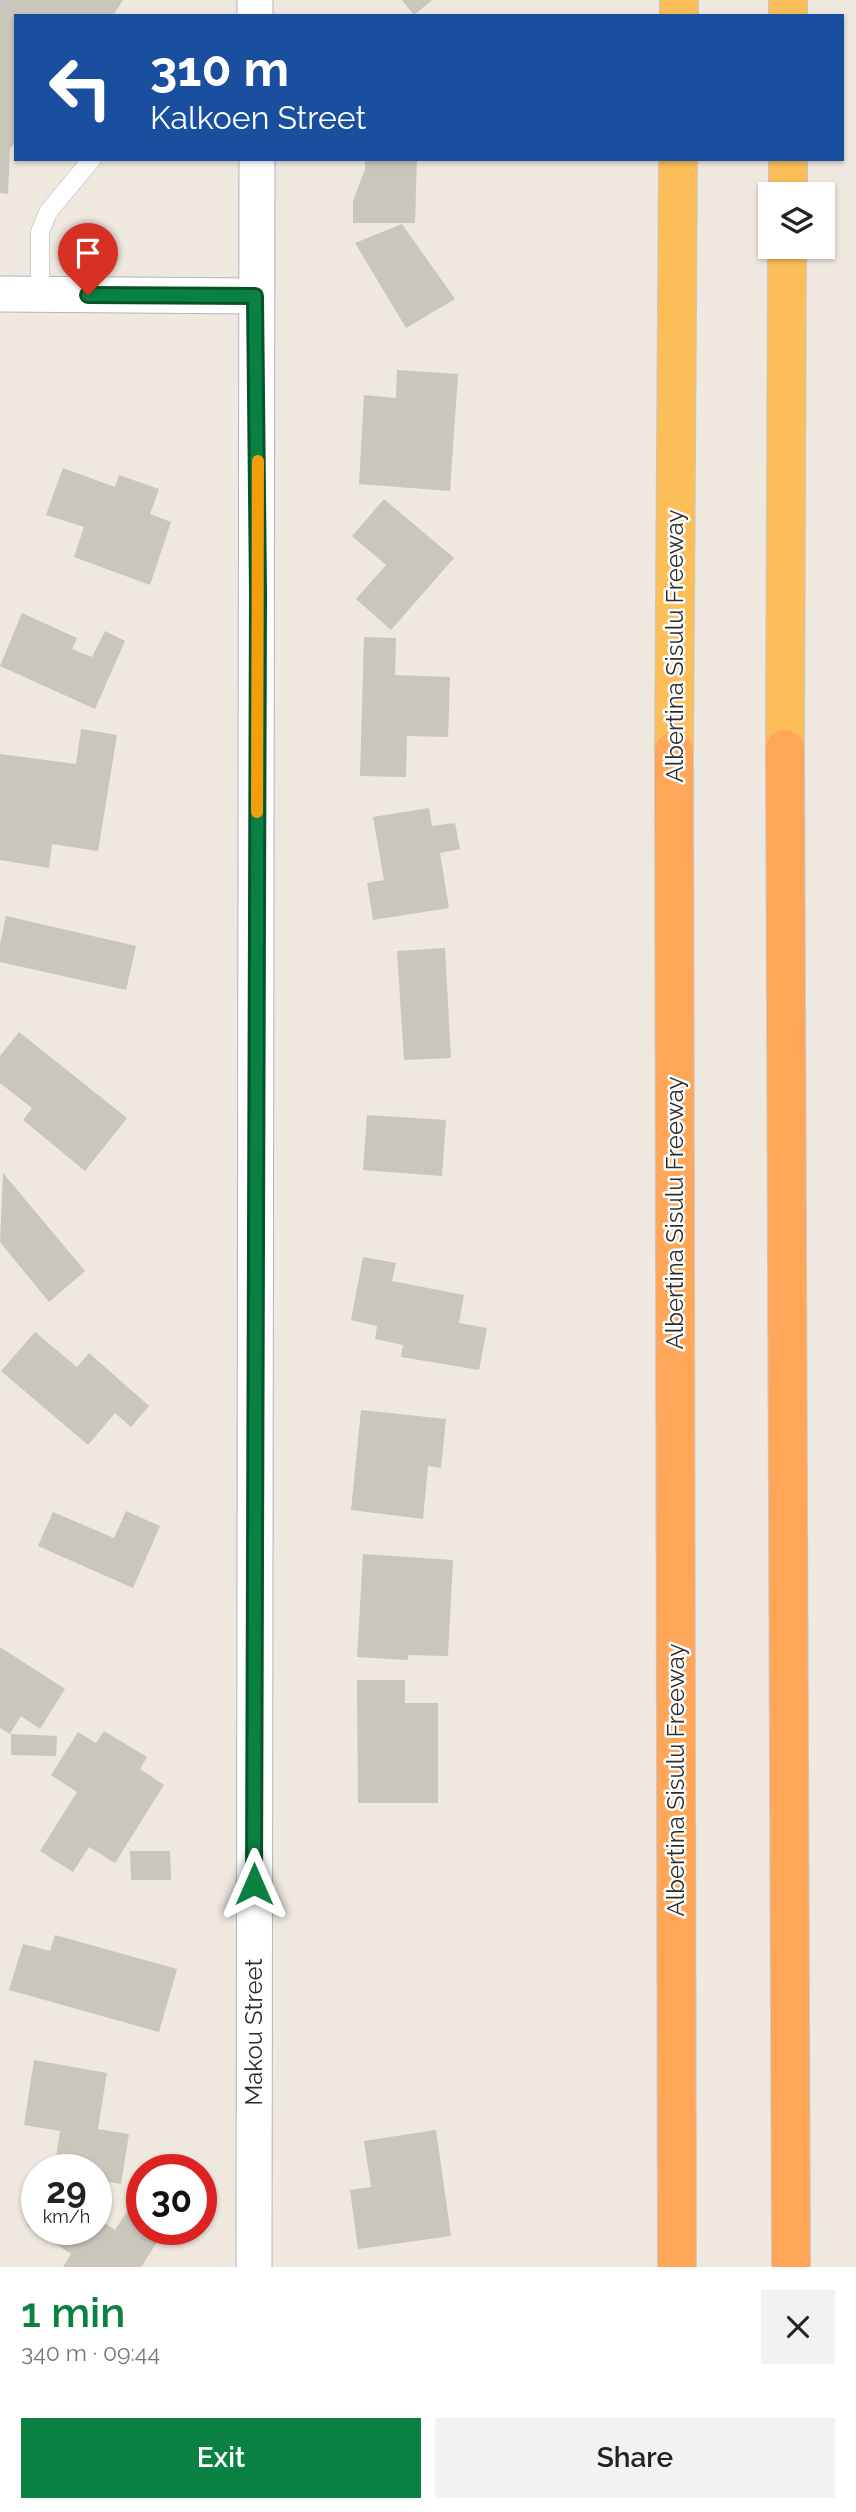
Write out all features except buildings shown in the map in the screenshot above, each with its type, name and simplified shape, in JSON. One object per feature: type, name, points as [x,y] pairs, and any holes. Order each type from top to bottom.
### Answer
[{"type":"highway","name":"Albertina Sisulu Freeway","points":[[677,2267],[674,751],[678,161]]},
{"type":"highway","points":[[788,161],[788,182]]},
{"type":"highway","points":[[788,259],[785,749],[791,2267]]},
{"type":"street","name":"Makou Street","points":[[254,2267],[257,161]]},
{"type":"street","points":[[0,294],[255,296]]},
{"type":"lane","points":[[40,294],[40,232],[48,212],[90,161]]},
{"type":"slow traffic","points":[[257,812],[258,461]]},
{"type":"route","points":[[88,295],[255,296],[258,592],[254,1884]]}]
